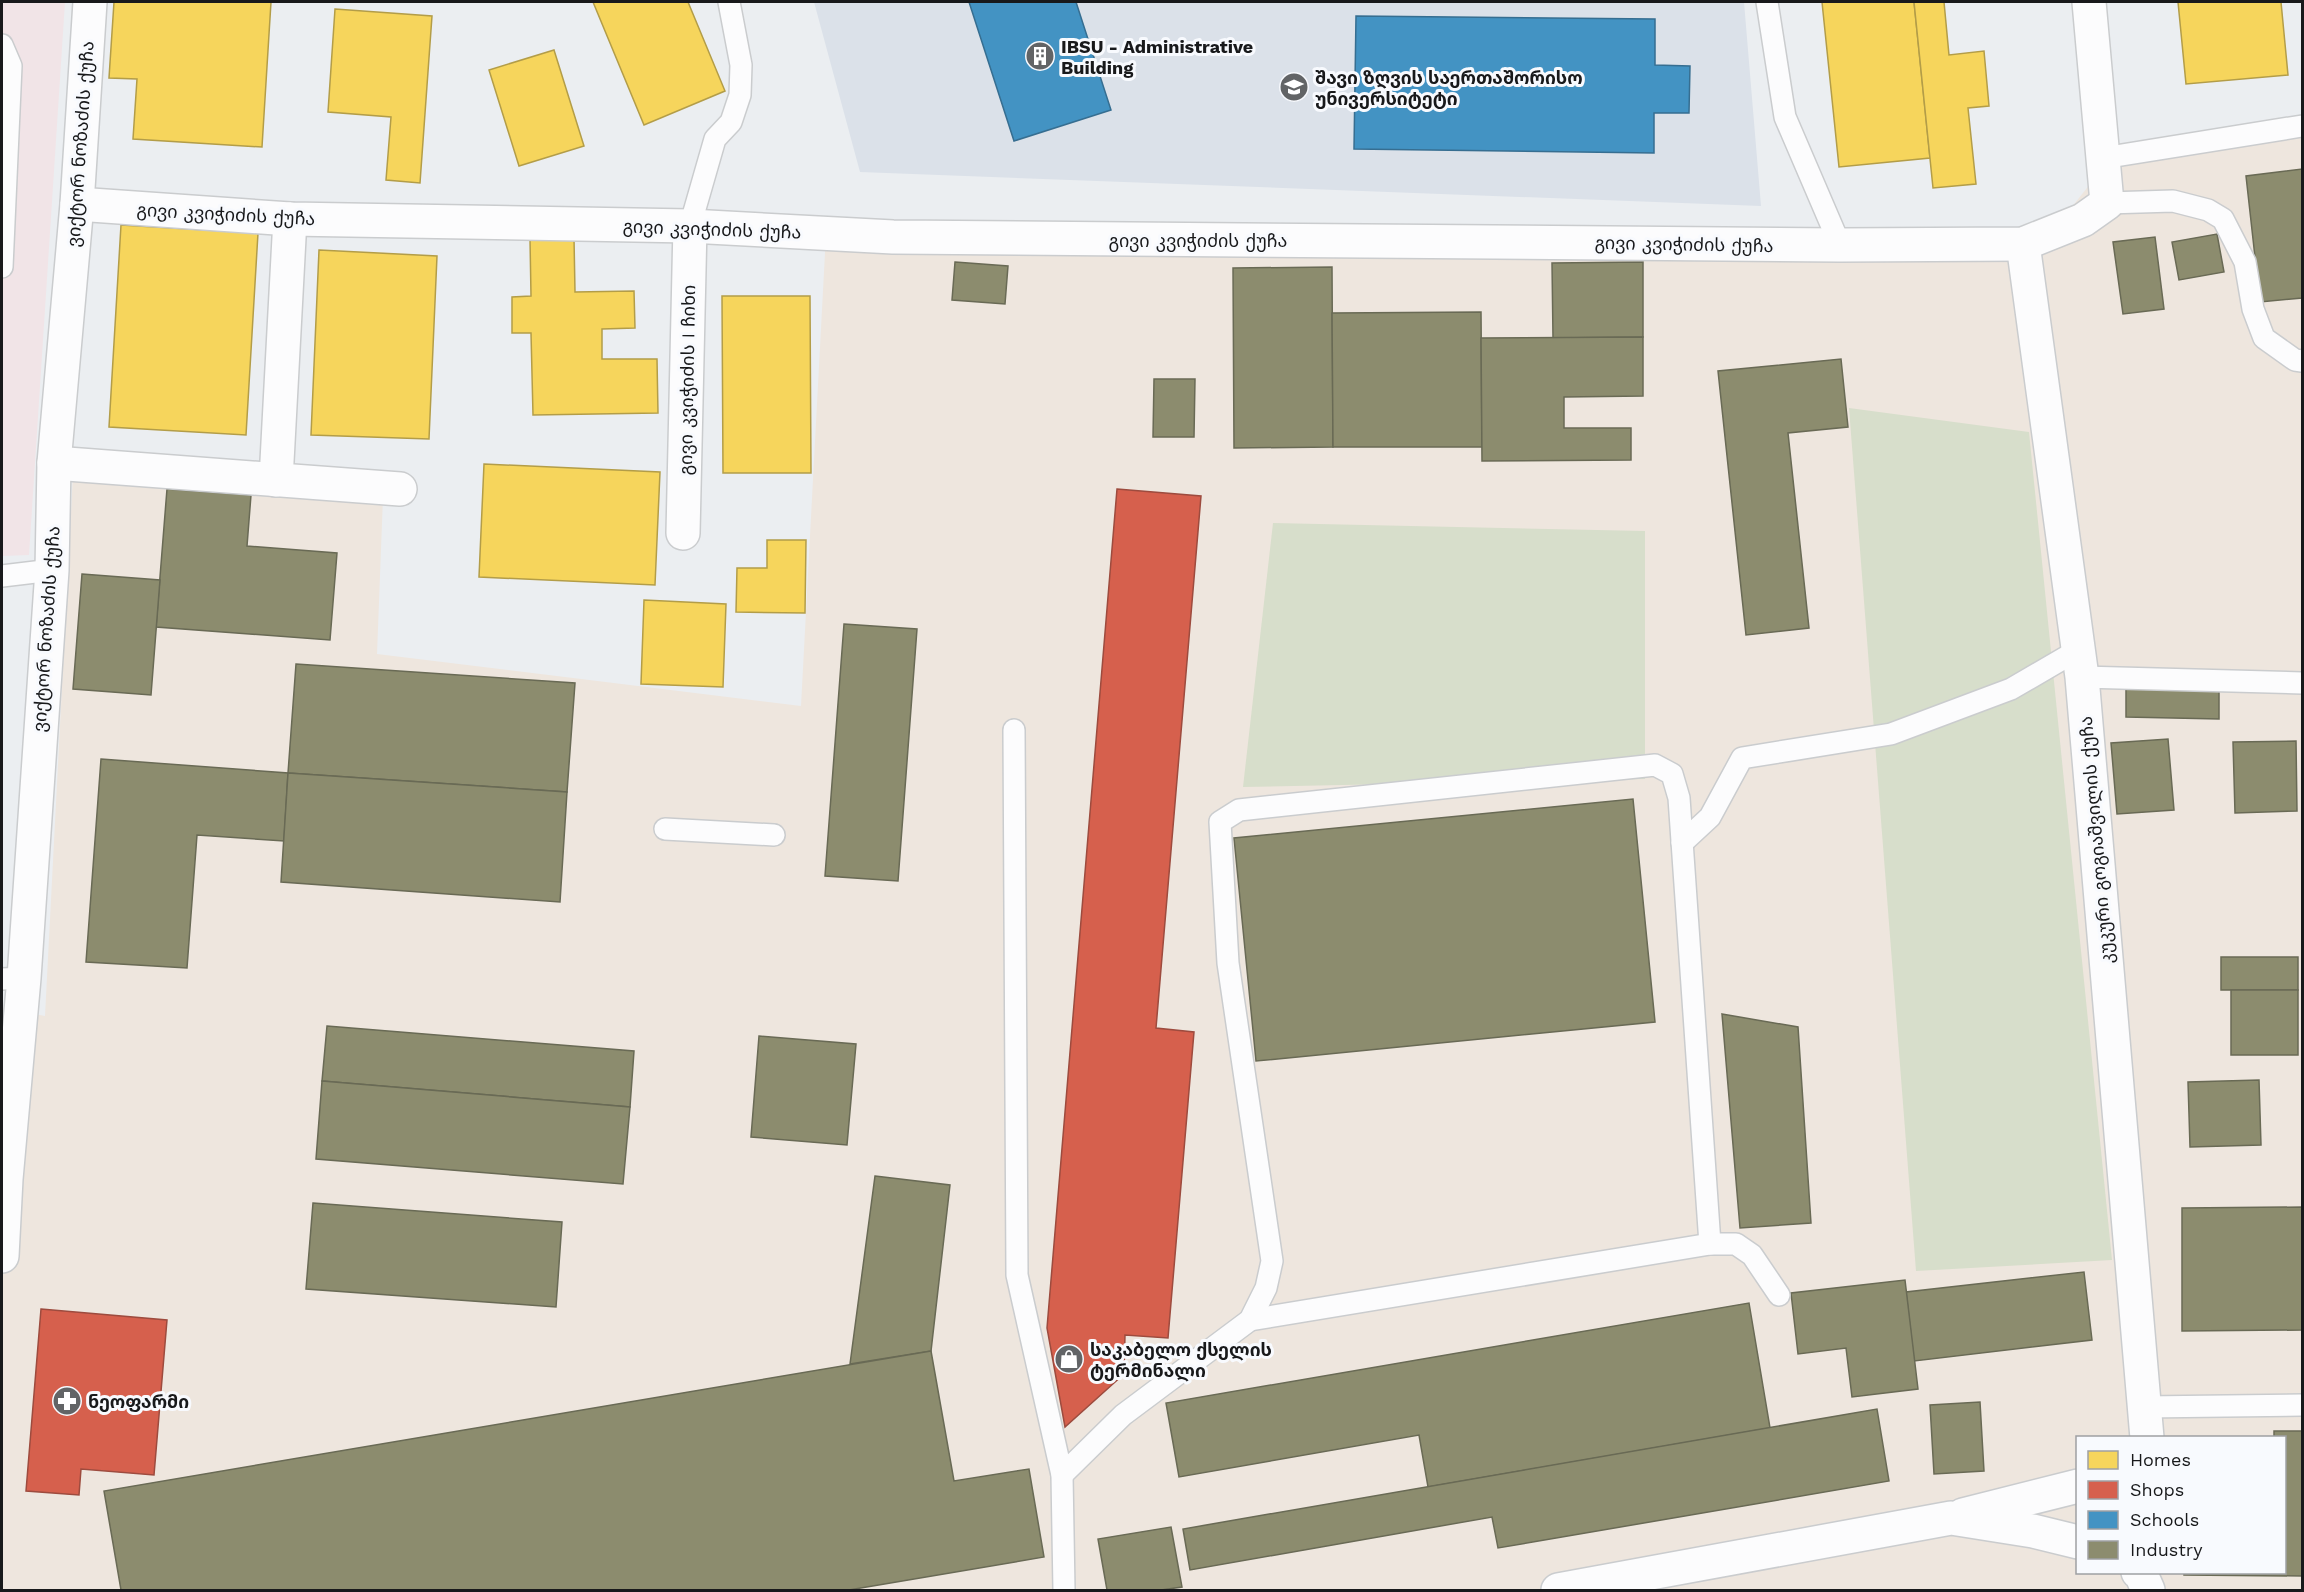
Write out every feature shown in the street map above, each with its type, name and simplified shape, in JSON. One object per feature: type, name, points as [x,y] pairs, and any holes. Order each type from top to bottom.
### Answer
[{"type":"street","name":"ვიქტორ ნოზაძის ქუჩა","points":[[2,1256],[13,978],[52,570],[54,463],[77,204],[90,2]]},
{"type":"street","points":[[2089,2],[2107,203]]},
{"type":"street","name":"გივი კვიჭიძის ქუჩა","points":[[77,204],[290,219],[690,226],[893,237],[1840,245],[2023,244],[2083,220],[2107,203]]},
{"type":"street","points":[[276,480],[290,219]]},
{"type":"street","name":"გივი კვიჭიძის I ჩიხი","points":[[683,533],[690,226]]},
{"type":"street","name":"კუკური გოგიაშვილის ქუჩა","points":[[2023,244],[2080,663],[2145,1422]]},
{"type":"street","points":[[54,463],[400,489]]},
{"type":"street","points":[[1558,1590],[1951,1518],[2076,1487]]},
{"type":"street","points":[[1951,1518],[2076,1542]]},
{"type":"street","points":[[2141,1574],[2148,1590]]},
{"type":"street","points":[[2154,1574],[2155,1590]]},
{"type":"lane","points":[[690,226],[715,139],[731,122],[740,95],[741,65],[729,2]]},
{"type":"lane","points":[[1767,2],[1785,117],[1840,245]]},
{"type":"lane","points":[[2,45],[11,66],[2,267]]},
{"type":"lane","points":[[2103,158],[2302,126]]},
{"type":"lane","points":[[2107,203],[2173,201],[2208,210],[2223,219],[2245,262],[2253,309],[2264,338],[2295,360],[2302,361]]},
{"type":"lane","points":[[2,576],[52,570]]},
{"type":"lane","points":[[1682,843],[1710,817],[1742,758],[1891,734],[2080,663],[2302,683]]},
{"type":"lane","points":[[1014,730],[1017,1275],[1062,1475],[1064,1590]]},
{"type":"lane","points":[[1062,1475],[1123,1414],[1250,1320],[1266,1288],[1272,1261],[1228,963],[1220,822],[1239,810],[1655,765],[1672,774],[1679,798],[1710,1244]]},
{"type":"lane","points":[[665,829],[774,836]]},
{"type":"lane","points":[[1250,1320],[1710,1244],[1736,1244],[1752,1255],[1779,1295]]},
{"type":"lane","points":[[2145,1422],[2302,1405]]},
{"type":"shaded area","points":[[2,2],[65,2],[29,555],[2,556]]},
{"type":"shaded area","name":"შავი ზღვის საერთაშორისო უნივერსიტეტი","points":[[814,2],[1744,2],[1761,206],[860,172]]},
{"type":"shaded area","points":[[2302,115],[2302,1590],[2,1590],[2,1008],[45,1016],[73,474],[383,497],[377,654],[801,706],[826,234],[2033,256],[2117,150]]},
{"type":"green space","points":[[1849,408],[2029,432],[2112,1260],[1916,1271]]},
{"type":"green space","points":[[1273,523],[1645,531],[1645,779],[1243,787]]},
{"type":"building: Homes","points":[[114,2],[271,2],[262,147],[133,139],[137,79],[109,78]]},
{"type":"building: Homes","points":[[593,2],[688,2],[725,91],[644,125]]},
{"type":"building: Homes","points":[[1822,2],[1914,2],[1930,158],[1839,167]]},
{"type":"building: Homes","points":[[1914,2],[1944,2],[1949,55],[1984,51],[1989,106],[1968,108],[1976,184],[1933,188]]},
{"type":"building: Homes","points":[[2178,2],[2281,2],[2288,75],[2186,84]]},
{"type":"building: Homes","points":[[335,9],[432,16],[420,183],[386,180],[391,117],[328,112]]},
{"type":"building: Homes","points":[[554,50],[584,146],[519,166],[489,70]]},
{"type":"building: Homes","points":[[121,225],[258,233],[246,435],[109,427]]},
{"type":"building: Homes","points":[[574,238],[575,292],[634,291],[635,328],[602,329],[602,359],[657,359],[658,413],[533,415],[531,333],[512,333],[512,297],[531,296],[530,239]]},
{"type":"building: Homes","points":[[319,250],[437,256],[429,439],[311,435]]},
{"type":"building: Homes","points":[[722,296],[810,296],[811,473],[723,473]]},
{"type":"building: Homes","points":[[484,464],[660,472],[655,585],[479,577]]},
{"type":"building: Homes","points":[[767,540],[806,540],[805,613],[736,612],[737,568],[767,568]]},
{"type":"building: Homes","points":[[644,600],[726,604],[723,687],[641,684]]},
{"type":"building: Shops","points":[[1117,489],[1201,496],[1156,1028],[1194,1032],[1168,1338],[1125,1335],[1124,1374],[1065,1427],[1047,1328]]},
{"type":"building: Shops","points":[[41,1309],[167,1320],[154,1475],[81,1469],[79,1495],[26,1491]]},
{"type":"building: Schools","name":"IBSU - Administrative Building","points":[[969,2],[1076,2],[1111,110],[1014,141]]},
{"type":"building: Schools","points":[[1356,16],[1655,19],[1655,65],[1690,66],[1689,113],[1654,113],[1654,153],[1354,149]]},
{"type":"building: Industry","points":[[2302,169],[2302,298],[2260,302],[2246,176]]},
{"type":"building: Industry","points":[[2217,234],[2224,272],[2179,280],[2172,242]]},
{"type":"building: Industry","points":[[2155,237],[2164,309],[2123,314],[2113,242]]},
{"type":"building: Industry","points":[[955,262],[1008,266],[1005,304],[952,300]]},
{"type":"building: Industry","points":[[1643,262],[1643,337],[1553,338],[1552,263]]},
{"type":"building: Industry","points":[[1332,267],[1333,447],[1234,448],[1233,268]]},
{"type":"building: Industry","points":[[1481,312],[1482,447],[1333,447],[1332,313]]},
{"type":"building: Industry","points":[[1643,337],[1643,396],[1564,397],[1564,428],[1631,428],[1631,460],[1482,461],[1481,338]]},
{"type":"building: Industry","points":[[1841,359],[1848,427],[1788,433],[1809,628],[1746,635],[1718,371]]},
{"type":"building: Industry","points":[[1154,379],[1195,379],[1194,437],[1153,437]]},
{"type":"building: Industry","points":[[167,489],[251,495],[247,546],[337,553],[330,640],[156,627]]},
{"type":"building: Industry","points":[[82,574],[160,580],[151,695],[73,689]]},
{"type":"building: Industry","points":[[844,624],[917,629],[898,881],[825,876]]},
{"type":"building: Industry","points":[[296,664],[575,683],[567,792],[288,773]]},
{"type":"building: Industry","points":[[2126,688],[2219,689],[2219,719],[2126,717]]},
{"type":"building: Industry","points":[[2168,739],[2174,810],[2117,814],[2111,743]]},
{"type":"building: Industry","points":[[2296,741],[2297,811],[2235,813],[2233,742]]},
{"type":"building: Industry","points":[[101,759],[288,773],[284,841],[197,835],[187,968],[86,962]]},
{"type":"building: Industry","points":[[288,773],[567,792],[560,902],[281,882]]},
{"type":"building: Industry","points":[[1633,799],[1655,1022],[1256,1061],[1234,838]]},
{"type":"building: Industry","points":[[2221,957],[2298,957],[2298,990],[2221,990]]},
{"type":"building: Industry","points":[[2231,990],[2298,990],[2298,1055],[2231,1055]]},
{"type":"building: Industry","points":[[1722,1014],[1798,1027],[1811,1223],[1740,1228]]},
{"type":"building: Industry","points":[[327,1026],[634,1051],[630,1107],[322,1081]]},
{"type":"building: Industry","points":[[759,1036],[856,1044],[847,1145],[751,1137]]},
{"type":"building: Industry","points":[[2259,1080],[2261,1145],[2190,1147],[2188,1082]]},
{"type":"building: Industry","points":[[322,1081],[630,1107],[623,1184],[316,1159]]},
{"type":"building: Industry","points":[[875,1176],[950,1185],[931,1351],[850,1364]]},
{"type":"building: Industry","points":[[313,1203],[562,1222],[556,1307],[306,1289]]},
{"type":"building: Industry","points":[[2302,1207],[2302,1330],[2182,1331],[2182,1208]]},
{"type":"building: Industry","points":[[2084,1272],[2092,1340],[1914,1361],[1906,1292]]},
{"type":"building: Industry","points":[[1905,1280],[1918,1389],[1852,1397],[1846,1348],[1798,1354],[1791,1293]]},
{"type":"building: Industry","points":[[1749,1303],[1770,1428],[1428,1487],[1419,1435],[1179,1477],[1166,1403]]},
{"type":"building: Industry","points":[[931,1351],[954,1481],[1029,1469],[1044,1557],[849,1590],[121,1590],[104,1491]]},
{"type":"building: Industry","points":[[1980,1402],[1984,1471],[1934,1474],[1930,1405]]},
{"type":"building: Industry","points":[[1877,1409],[1889,1481],[1498,1548],[1492,1517],[1190,1570],[1183,1529]]},
{"type":"building: Industry","points":[[2274,1431],[2302,1431],[2302,1576],[2184,1575],[2286,1574],[2286,1436],[2274,1436]]},
{"type":"building: Industry","points":[[1171,1527],[1182,1587],[1161,1590],[1107,1590],[1098,1539]]},
{"type":"place","name":"IBSU - Administrative Building","points":[[1040,56]]},
{"type":"place","name":"შავი ზღვის საერთაშორისო უნივერსიტეტი","points":[[1294,87]]},
{"type":"place","name":"საკაბელო ქსელის ტერმინალი","points":[[1069,1359]]},
{"type":"place","name":"ნეოფარმი","points":[[67,1401]]}]
